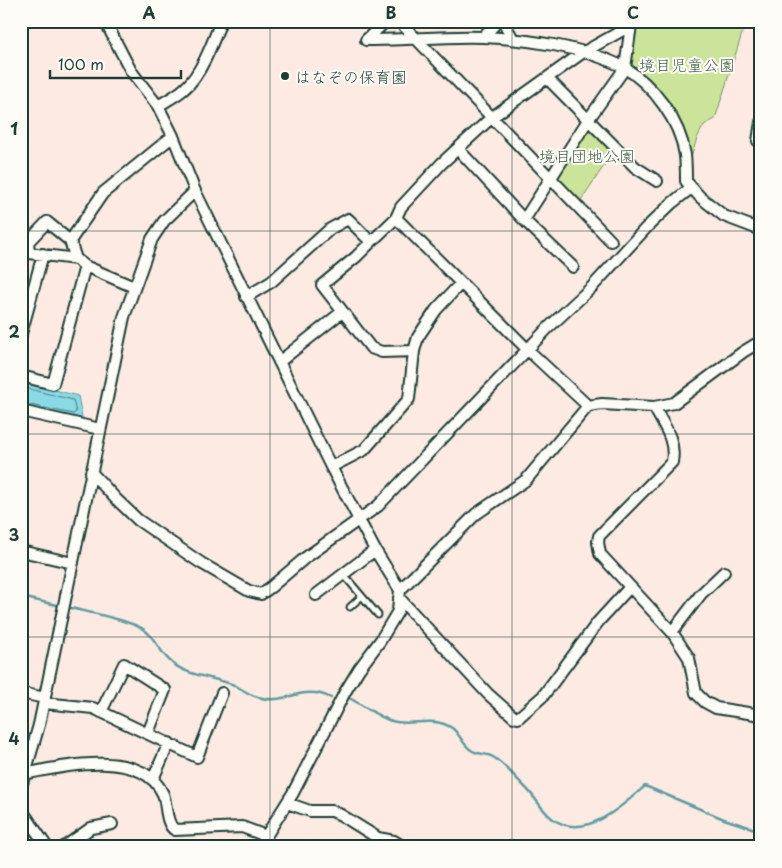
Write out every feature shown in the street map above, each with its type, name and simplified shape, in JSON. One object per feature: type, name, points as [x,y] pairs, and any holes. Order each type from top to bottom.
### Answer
[{"type":"street","points":[[105,21],[130,71],[158,106],[173,136],[195,191],[246,297],[331,467],[400,594],[488,694],[514,717],[518,718],[543,696],[598,622],[630,586]]},
{"type":"street","points":[[158,106],[185,88],[201,67],[221,21]]},
{"type":"street","points":[[386,21],[366,40],[483,37],[513,39],[556,45],[605,59],[624,68],[641,79],[664,107],[678,132],[684,154],[686,181],[691,188],[724,216],[761,230]]},
{"type":"street","points":[[400,21],[611,241]]},
{"type":"street","points":[[483,37],[498,21]]},
{"type":"street","points":[[503,21],[513,39]]},
{"type":"street","points":[[414,350],[382,352],[371,348],[322,285],[356,257],[396,218],[400,208],[491,118],[582,52],[633,22]]},
{"type":"street","points":[[524,220],[624,68],[633,22]]},
{"type":"street","points":[[547,78],[635,167],[657,181]]},
{"type":"street","points":[[761,122],[758,141],[761,141]]},
{"type":"street","points":[[70,241],[102,193],[173,136]]},
{"type":"street","points":[[458,149],[524,220],[573,267]]},
{"type":"street","points":[[92,472],[138,520],[209,567],[249,591],[260,594],[272,587],[305,558],[378,506],[548,328],[592,287],[646,228],[691,188]]},
{"type":"street","points":[[21,787],[39,725],[124,317],[152,239],[164,221],[195,191]]},
{"type":"street","points":[[396,218],[528,350],[588,406]]},
{"type":"street","points":[[246,297],[271,282],[330,229],[348,219],[371,242]]},
{"type":"street","points":[[76,259],[70,241],[47,222],[28,242],[25,252],[76,259],[85,266],[134,287]]},
{"type":"street","points":[[21,334],[44,254]]},
{"type":"street","points":[[21,376],[53,384],[85,266]]},
{"type":"street","points":[[331,467],[364,450],[409,399],[414,350],[418,337],[428,319],[461,283]]},
{"type":"street","points":[[279,362],[342,312]]},
{"type":"street","points":[[262,847],[266,836],[287,803],[345,692],[398,611],[400,594],[476,514],[526,480],[588,406],[602,404],[654,407],[674,403],[761,341]]},
{"type":"street","points":[[654,407],[672,441],[674,452],[672,462],[599,536],[600,554],[672,632],[690,658],[696,693],[705,702],[716,708],[761,715]]},
{"type":"street","points":[[21,411],[100,429]]},
{"type":"street","points":[[316,595],[375,550]]},
{"type":"street","points":[[21,551],[73,563]]},
{"type":"street","points":[[672,632],[701,594],[724,572]]},
{"type":"street","points":[[102,712],[124,664],[165,690],[148,733]]},
{"type":"street","points":[[21,693],[44,700],[92,708],[197,756],[222,692]]},
{"type":"street","points":[[153,779],[169,743]]},
{"type":"street","points":[[24,774],[86,764],[121,765],[142,771],[153,779],[160,788],[166,802],[171,828],[175,830],[242,827],[266,836]]},
{"type":"street","points":[[287,803],[310,810],[332,811],[378,838],[394,841],[404,847]]},
{"type":"street","points":[[21,804],[23,812],[47,847]]},
{"type":"street","points":[[64,847],[91,828],[112,824]]},
{"type":"lane","points":[[343,574],[378,615]]},
{"type":"lane","points":[[350,607],[361,597]]},
{"type":"green space","name":"境目児童公園","points":[[639,21],[746,21],[715,119],[704,125],[697,138],[690,161],[664,107],[625,68],[631,25]]},
{"type":"green space","name":"境目団地公園","points":[[588,120],[616,148],[577,206],[549,178]]},
{"type":"water","points":[[21,381],[78,396],[83,422],[21,408]]},
{"type":"waterway","points":[[21,597],[61,606]]},
{"type":"waterway","points":[[67,607],[137,626],[147,632],[166,657],[176,666],[192,673],[234,685],[255,696],[277,699],[302,693],[311,693],[331,698]]},
{"type":"waterway","points":[[349,698],[392,721],[407,723],[437,722],[452,728],[471,750],[493,757],[501,763],[530,792],[549,816],[565,825],[578,826],[590,824],[603,818],[615,811],[645,786],[724,819],[761,831]]},
{"type":"place","name":"はなぞの保育園","points":[[285,76]]}]
